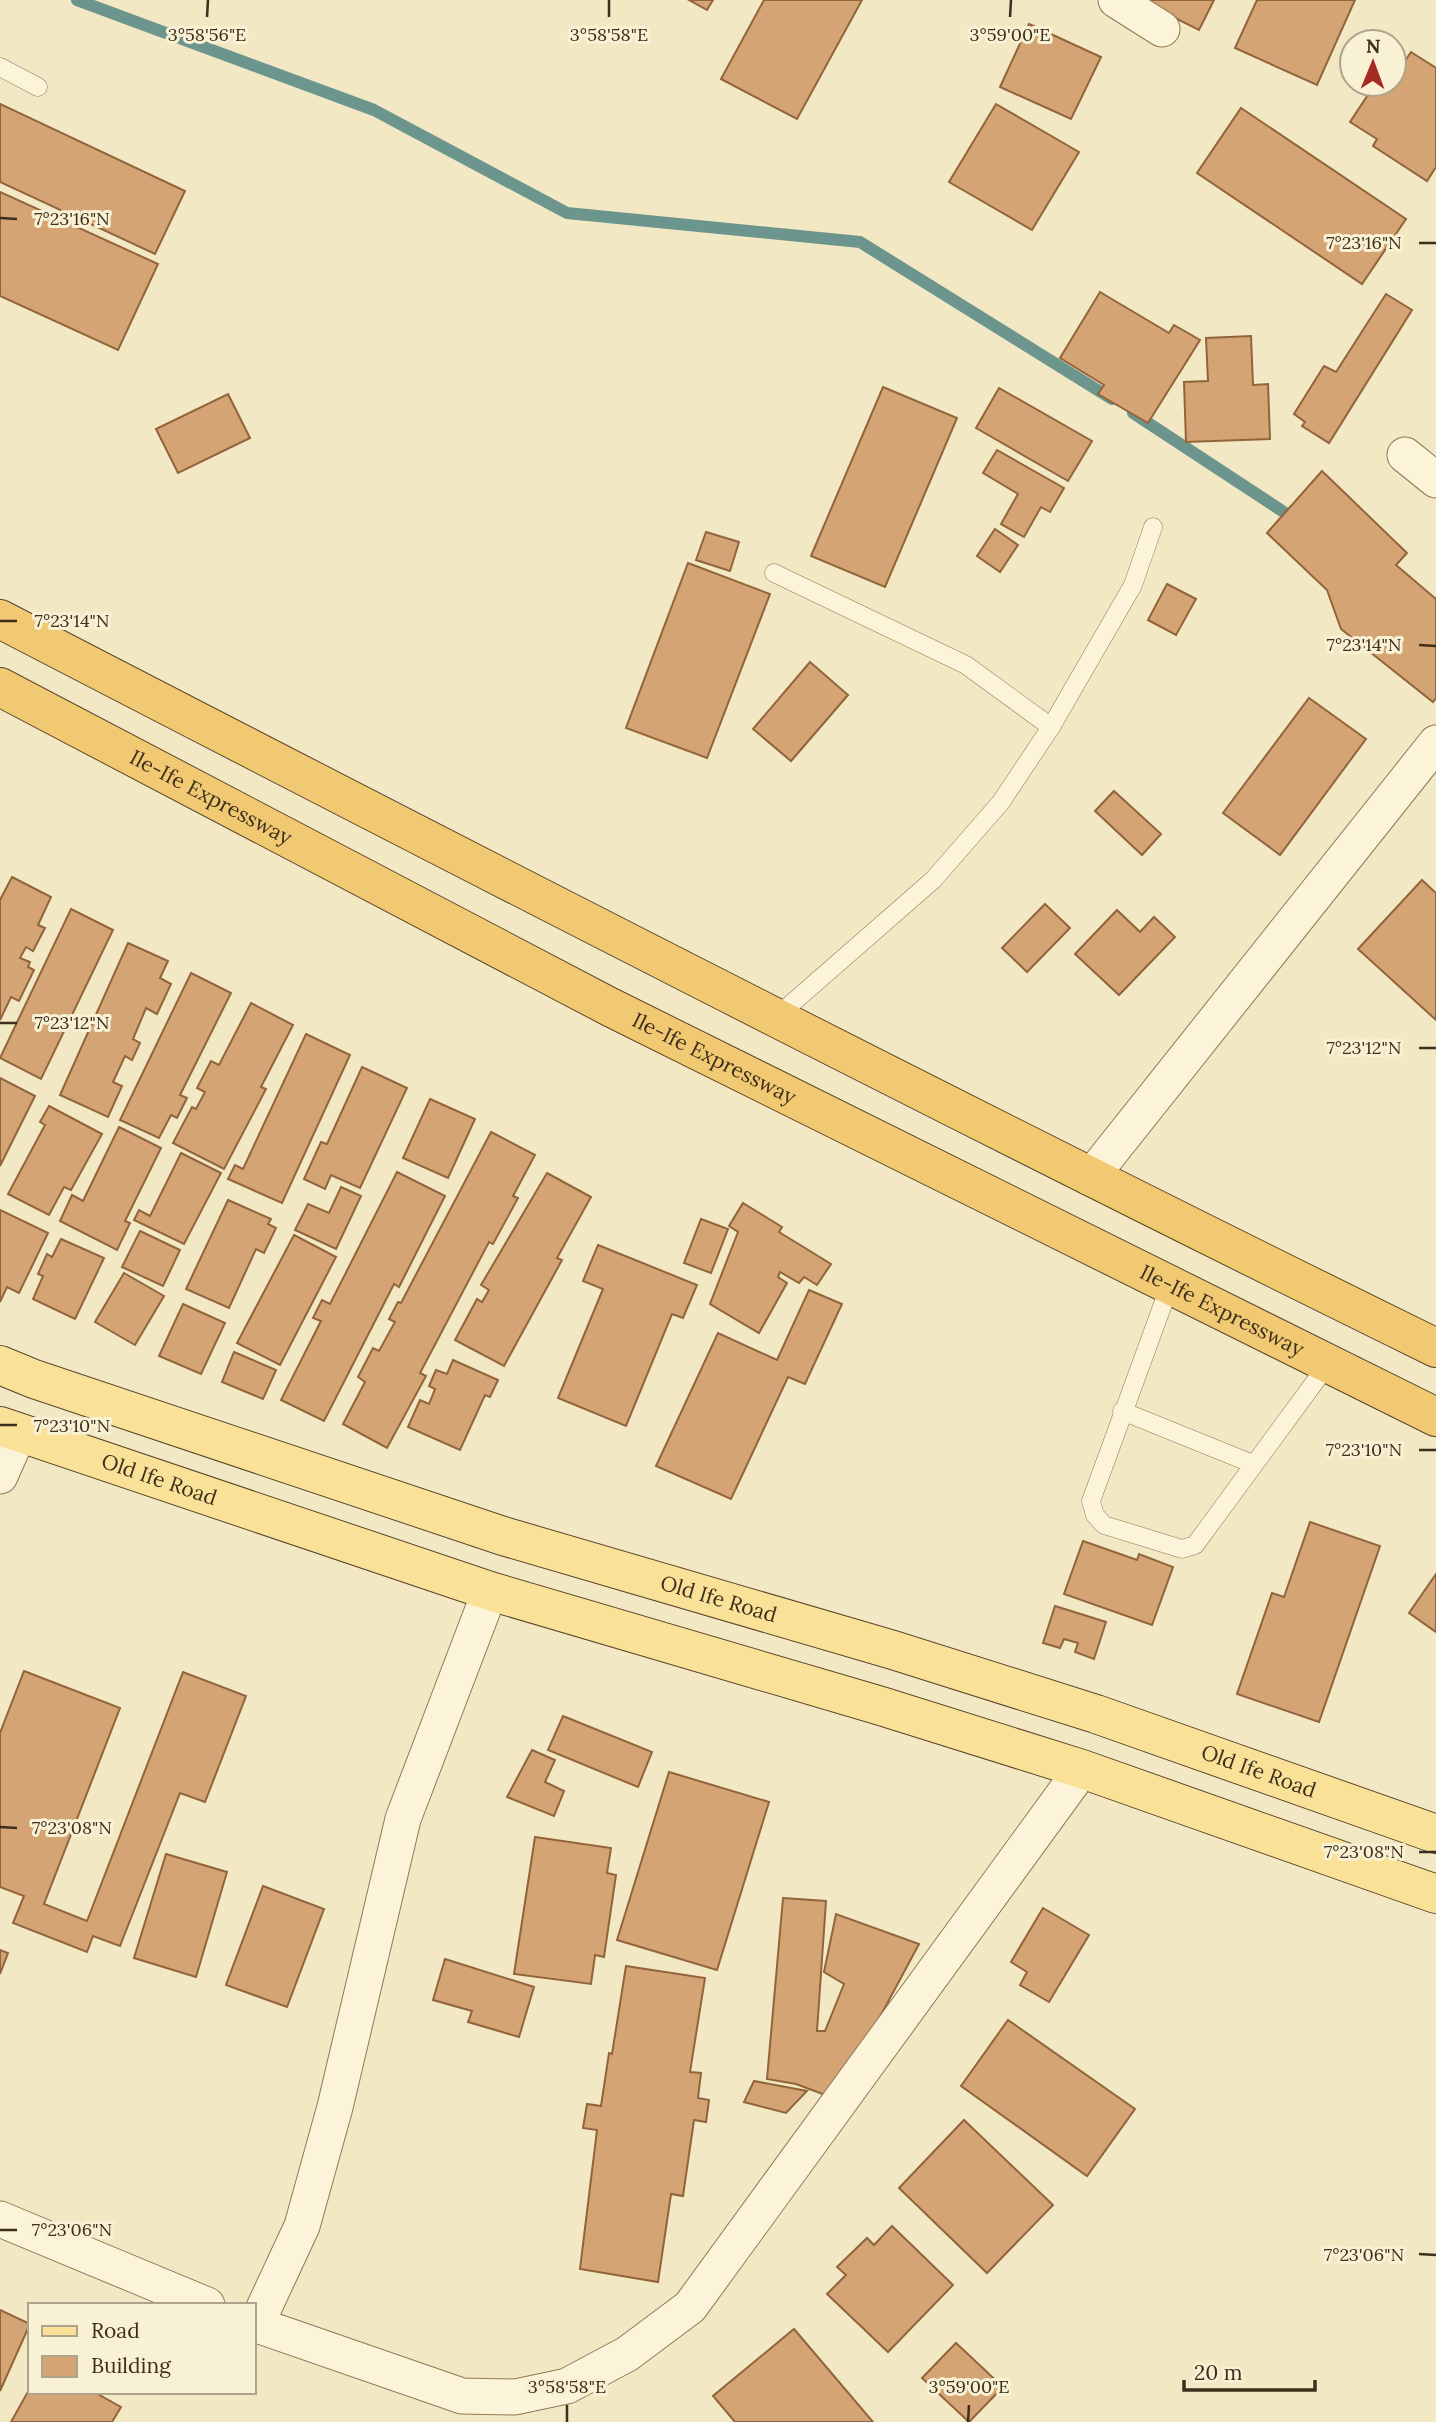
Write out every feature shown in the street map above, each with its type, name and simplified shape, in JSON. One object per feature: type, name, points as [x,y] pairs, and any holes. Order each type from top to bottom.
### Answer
[{"type":"highway","points":[[0,619],[1090,1178],[1436,1348]]},
{"type":"highway","name":"Ile-Ife Expressway","points":[[0,687],[610,1007],[1436,1417]]},
{"type":"main road","name":"Old Ife Road","points":[[0,1365],[34,1379],[503,1536],[894,1650],[1096,1714],[1436,1835]]},
{"type":"main road","name":"Old Ife Road","points":[[9,1429],[490,1591],[881,1706],[1082,1769],[1436,1894]]},
{"type":"street","points":[[1116,0],[1163,29]]},
{"type":"street","points":[[1405,456],[1436,480]]},
{"type":"street","points":[[1090,1178],[1436,743]]},
{"type":"street","points":[[0,1476],[9,1429]]},
{"type":"street","points":[[256,2322],[302,2225],[335,2107],[403,1819],[490,1591]]},
{"type":"street","points":[[256,2324],[462,2396],[515,2396],[567,2386],[628,2354],[690,2307],[1082,1769]]},
{"type":"street","points":[[0,2220],[202,2303]]},
{"type":"lane","points":[[0,67],[38,87]]},
{"type":"lane","points":[[775,1018],[933,880],[1001,802],[1051,727],[1133,585],[1153,527]]},
{"type":"lane","points":[[774,573],[966,665],[1051,727]]},
{"type":"lane","points":[[1170,1285],[1091,1501],[1095,1515],[1104,1525],[1182,1549],[1189,1548],[1200,1539],[1328,1364]]},
{"type":"lane","points":[[1122,1411],[1253,1464]]},
{"type":"building","points":[[689,0],[713,0],[707,10]]},
{"type":"building","points":[[764,0],[862,0],[797,119],[721,79]]},
{"type":"building","points":[[1139,0],[1214,0],[1199,30]]},
{"type":"building","points":[[1257,0],[1355,0],[1342,28],[1338,28],[1338,38],[1317,85],[1235,48]]},
{"type":"building","points":[[1029,24],[1101,57],[1071,119],[1000,87]]},
{"type":"building","points":[[1411,52],[1436,68],[1436,167],[1427,181],[1373,146],[1377,139],[1350,122],[1366,98],[1408,98],[1408,56]]},
{"type":"building","points":[[0,104],[185,191],[155,254],[0,182]]},
{"type":"building","points":[[996,104],[1079,152],[1032,230],[949,182]]},
{"type":"building","points":[[1241,108],[1406,219],[1362,284],[1197,173]]},
{"type":"building","points":[[0,192],[158,264],[118,350],[0,296]]},
{"type":"building","points":[[1100,292],[1169,333],[1174,325],[1200,340],[1148,423],[1098,394],[1104,385],[1060,358]]},
{"type":"building","points":[[1386,294],[1412,310],[1329,443],[1302,426],[1305,422],[1294,414],[1324,366],[1336,372]]},
{"type":"building","points":[[1251,336],[1253,385],[1268,384],[1270,439],[1186,442],[1184,382],[1208,381],[1206,338]]},
{"type":"building","points":[[883,387],[957,418],[885,587],[811,556]]},
{"type":"building","points":[[999,388],[1092,441],[1068,481],[976,428]]},
{"type":"building","points":[[228,394],[250,438],[178,473],[156,429]]},
{"type":"building","points":[[997,450],[1064,488],[1050,512],[1041,507],[1024,537],[1001,524],[1018,494],[983,473]]},
{"type":"building","points":[[1322,471],[1407,553],[1396,565],[1436,599],[1436,698],[1433,702],[1341,629],[1327,590],[1267,533]]},
{"type":"building","points":[[995,529],[1018,545],[1000,572],[977,556]]},
{"type":"building","points":[[706,532],[739,542],[730,571],[696,560]]},
{"type":"building","points":[[688,563],[770,594],[707,758],[626,728]]},
{"type":"building","points":[[1167,584],[1196,599],[1176,635],[1148,620]]},
{"type":"building","points":[[810,662],[848,695],[791,761],[753,729]]},
{"type":"building","points":[[1309,698],[1366,739],[1280,855],[1223,813]]},
{"type":"building","points":[[1114,791],[1161,834],[1142,855],[1095,811]]},
{"type":"building","points":[[12,877],[51,897],[38,925],[45,928],[33,951],[26,947],[20,958],[30,962],[28,967],[34,970],[19,1001],[11,997],[0,1020],[0,900]]},
{"type":"building","points":[[1422,880],[1436,893],[1436,1020],[1358,949]]},
{"type":"building","points":[[1045,904],[1070,928],[1027,972],[1002,948]]},
{"type":"building","points":[[71,909],[113,930],[41,1079],[0,1058]]},
{"type":"building","points":[[1117,910],[1140,932],[1154,917],[1175,937],[1119,995],[1075,954]]},
{"type":"building","points":[[128,943],[168,961],[160,978],[171,984],[157,1014],[146,1008],[133,1039],[140,1043],[132,1060],[125,1056],[113,1082],[122,1086],[108,1117],[60,1095]]},
{"type":"building","points":[[191,973],[231,993],[180,1095],[187,1098],[177,1118],[171,1115],[159,1138],[120,1120]]},
{"type":"building","points":[[251,1003],[293,1025],[261,1087],[266,1089],[224,1169],[173,1143],[192,1107],[196,1109],[205,1092],[197,1088],[211,1061],[219,1065]]},
{"type":"building","points":[[306,1034],[350,1055],[282,1203],[228,1179],[235,1165],[243,1169]]},
{"type":"building","points":[[362,1067],[407,1088],[360,1188],[331,1175],[325,1189],[304,1179],[321,1142],[327,1144]]},
{"type":"building","points":[[0,1078],[35,1096],[0,1166]]},
{"type":"building","points":[[430,1099],[475,1119],[448,1178],[403,1158]]},
{"type":"building","points":[[49,1106],[102,1134],[71,1190],[64,1187],[49,1215],[8,1194],[45,1125],[40,1122]]},
{"type":"building","points":[[119,1127],[161,1148],[125,1221],[130,1223],[117,1250],[60,1221],[72,1195],[83,1201]]},
{"type":"building","points":[[491,1132],[535,1155],[513,1196],[518,1198],[493,1244],[489,1242],[420,1373],[426,1376],[387,1448],[343,1424],[365,1382],[358,1377],[373,1348],[379,1351],[395,1322],[389,1319],[398,1302],[401,1303]]},
{"type":"building","points":[[181,1153],[221,1173],[184,1244],[134,1220],[139,1210],[150,1216]]},
{"type":"building","points":[[397,1172],[445,1196],[399,1287],[394,1284],[324,1421],[281,1400],[321,1321],[313,1318],[322,1300],[330,1304]]},
{"type":"building","points":[[547,1173],[591,1197],[557,1258],[562,1260],[504,1366],[455,1340],[477,1299],[482,1302],[489,1290],[481,1285]]},
{"type":"building","points":[[341,1187],[361,1196],[336,1249],[295,1230],[308,1204],[329,1213]]},
{"type":"building","points":[[228,1200],[271,1219],[268,1224],[276,1228],[264,1253],[256,1249],[229,1308],[186,1289]]},
{"type":"building","points":[[743,1203],[782,1227],[779,1232],[831,1264],[817,1285],[804,1277],[799,1283],[780,1272],[778,1277],[787,1283],[759,1333],[710,1304],[738,1232],[729,1226]]},
{"type":"building","points":[[0,1210],[48,1233],[19,1293],[7,1287],[0,1302]]},
{"type":"building","points":[[701,1219],[728,1229],[711,1273],[684,1263]]},
{"type":"building","points":[[140,1231],[180,1250],[163,1286],[122,1267]]},
{"type":"building","points":[[294,1235],[336,1257],[280,1365],[237,1343]]},
{"type":"building","points":[[61,1239],[104,1258],[75,1319],[33,1299],[43,1276],[38,1274],[47,1254],[52,1257]]},
{"type":"building","points":[[598,1245],[697,1285],[683,1318],[672,1314],[626,1426],[558,1398],[603,1289],[583,1281]]},
{"type":"building","points":[[124,1273],[164,1296],[135,1345],[95,1322]]},
{"type":"building","points":[[809,1290],[842,1304],[805,1384],[788,1377],[731,1499],[656,1466],[718,1333],[777,1360]]},
{"type":"building","points":[[183,1304],[225,1323],[201,1374],[159,1356]]},
{"type":"building","points":[[234,1352],[276,1370],[263,1399],[222,1382]]},
{"type":"building","points":[[453,1360],[498,1380],[490,1397],[485,1395],[460,1450],[408,1427],[420,1400],[429,1404],[435,1389],[429,1386],[436,1370],[447,1374]]},
{"type":"building","points":[[1310,1522],[1380,1546],[1319,1722],[1237,1694],[1272,1593],[1284,1597]]},
{"type":"building","points":[[1083,1541],[1137,1560],[1139,1554],[1173,1567],[1152,1625],[1064,1594]]},
{"type":"building","points":[[1436,1574],[1436,1632],[1409,1613]]},
{"type":"building","points":[[1055,1606],[1106,1622],[1094,1659],[1075,1652],[1078,1643],[1064,1639],[1060,1648],[1043,1643]]},
{"type":"building","points":[[24,1671],[120,1708],[44,1904],[87,1921],[183,1672],[246,1696],[205,1802],[180,1793],[120,1946],[93,1936],[87,1952],[13,1923],[24,1896],[0,1887],[0,1733]]},
{"type":"building","points":[[563,1716],[652,1752],[638,1787],[548,1750]]},
{"type":"building","points":[[532,1750],[555,1760],[545,1782],[564,1791],[554,1816],[507,1797]]},
{"type":"building","points":[[669,1772],[769,1802],[717,1970],[617,1940]]},
{"type":"building","points":[[535,1837],[611,1848],[607,1873],[616,1875],[604,1957],[595,1955],[591,1984],[514,1974]]},
{"type":"building","points":[[166,1854],[227,1872],[196,1977],[134,1958]]},
{"type":"building","points":[[263,1886],[324,1909],[287,2007],[226,1985]]},
{"type":"building","points":[[783,1898],[826,1901],[817,2031],[825,2031],[844,1984],[824,1972],[836,1914],[919,1944],[836,2099],[796,2084],[767,2079]]},
{"type":"building","points":[[1043,1908],[1089,1935],[1049,2002],[1020,1985],[1027,1972],[1011,1962]]},
{"type":"building","points":[[0,1950],[8,1953],[0,1974]]},
{"type":"building","points":[[445,1959],[534,1987],[519,2037],[468,2022],[472,2011],[433,2000]]},
{"type":"building","points":[[626,1966],[705,1978],[690,2072],[701,2073],[698,2098],[709,2100],[706,2122],[694,2120],[683,2196],[671,2194],[658,2282],[580,2269],[597,2130],[583,2128],[587,2104],[601,2106]]},
{"type":"building","points":[[1008,2020],[1135,2109],[1087,2176],[961,2086]]},
{"type":"building","points":[[754,2081],[807,2091],[786,2113],[744,2102]]},
{"type":"building","points":[[964,2120],[1053,2205],[987,2273],[899,2188]]},
{"type":"building","points":[[892,2226],[953,2285],[888,2352],[827,2294],[846,2275],[837,2267],[867,2238],[874,2245]]},
{"type":"building","points":[[0,2310],[28,2323],[28,2328],[0,2391]]},
{"type":"building","points":[[794,2329],[873,2422],[735,2422],[713,2396]]},
{"type":"building","points":[[956,2343],[1003,2387],[969,2422],[922,2378]]},
{"type":"building","points":[[28,2392],[28,2394],[98,2394],[121,2407],[112,2422],[11,2422]]},
{"type":"waterway","points":[[77,0],[374,110],[567,213],[860,242],[1112,399]]},
{"type":"waterway","points":[[1133,413],[1299,522]]}]
